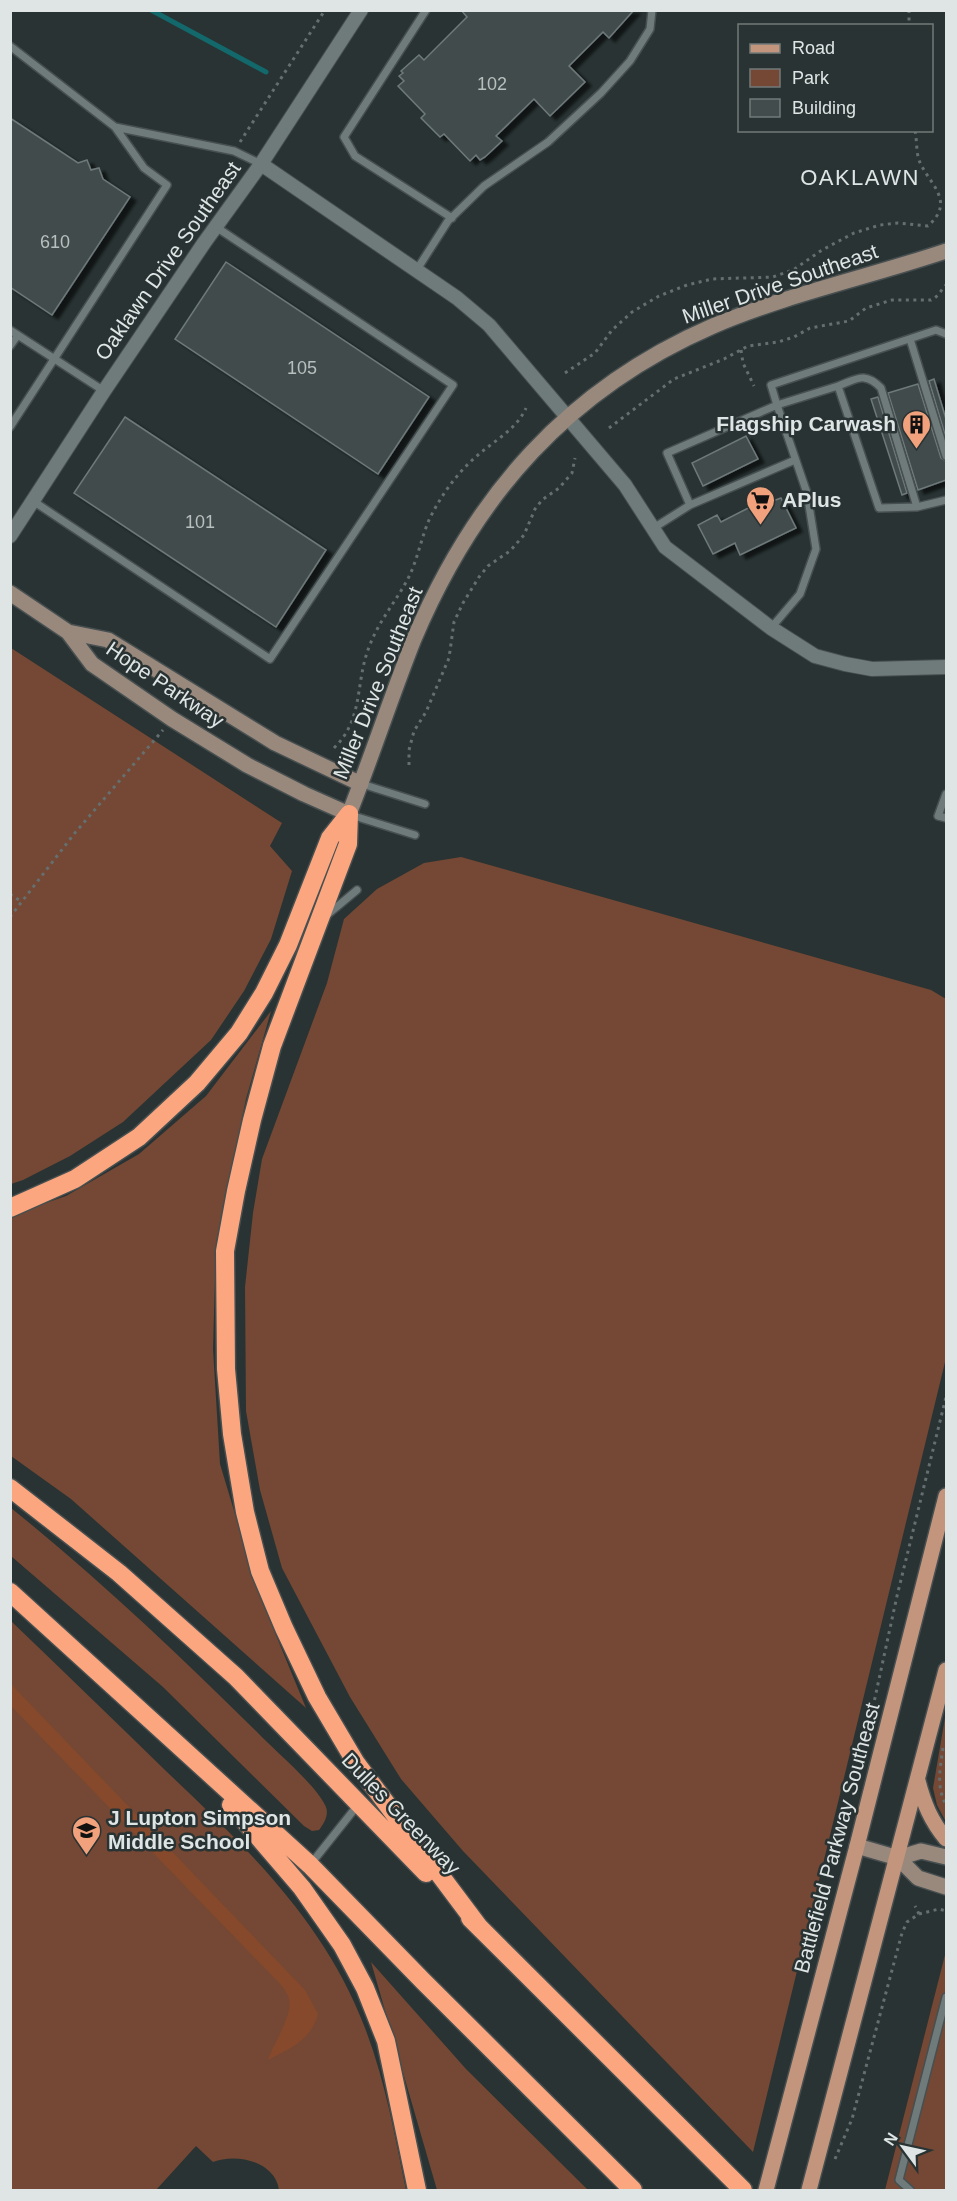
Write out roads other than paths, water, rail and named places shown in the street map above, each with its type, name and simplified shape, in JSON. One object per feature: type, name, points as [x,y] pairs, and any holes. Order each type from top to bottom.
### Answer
[{"type":"highway","points":[[349,814],[348,843],[272,1046],[252,1120],[225,1251],[226,1369],[232,1434],[245,1512],[260,1571],[317,1697],[356,1763],[479,1927]]},
{"type":"highway","points":[[10,1208],[75,1179],[139,1137],[197,1083],[239,1033],[264,993],[288,945],[330,838],[349,814]]},
{"type":"highway","name":"Dulles Greenway","points":[[10,1488],[81,1541],[167,1614],[236,1677],[479,1927],[743,2190]]},
{"type":"highway","points":[[10,1592],[310,1865],[633,2190]]},
{"type":"highway","points":[[177,1742],[302,1888],[342,1945],[365,1988],[386,2041],[417,2190]]},
{"type":"main road","name":"Battlefield Parkway Southeast","points":[[766,2190],[858,1846],[946,1497]]},
{"type":"main road","points":[[809,2190],[946,1670]]},
{"type":"main road","points":[[917,1779],[924,1805],[934,1824],[946,1839]]},
{"type":"street","name":"Oaklawn Drive Southeast","points":[[10,536],[105,391],[261,164],[361,10]]},
{"type":"street","points":[[261,164],[457,298],[489,325],[625,485],[665,548],[771,628],[815,656],[845,664],[872,669],[946,667]]},
{"type":"street","name":"Miller Drive Southeast","points":[[349,814],[414,640],[447,572],[466,538],[508,479],[530,453],[568,417],[609,383],[636,366],[676,343],[716,325],[946,251]]},
{"type":"street","points":[[10,593],[68,632]]},
{"type":"street","name":"Hope Parkway","points":[[68,632],[108,640],[275,743],[361,784]]},
{"type":"street","name":"Hope Parkway","points":[[68,632],[93,664],[172,719],[247,765],[349,814]]},
{"type":"street","points":[[858,1846],[897,1858],[918,1878],[946,1887]]},
{"type":"street","points":[[897,1858],[921,1851],[946,1857]]},
{"type":"lane","points":[[426,10],[344,137],[355,156],[452,218]]},
{"type":"lane","points":[[416,271],[452,218],[484,186],[548,142],[601,93],[630,61],[650,29],[652,10]]},
{"type":"lane","points":[[10,46],[115,127],[144,168],[167,184],[56,360],[10,427]]},
{"type":"lane","points":[[115,127],[234,151],[261,164]]},
{"type":"lane","points":[[33,501],[270,659],[453,385],[216,227]]},
{"type":"lane","points":[[10,330],[105,391]]},
{"type":"lane","points":[[771,628],[800,594],[816,549],[807,493],[771,385],[936,330],[946,334]]},
{"type":"lane","points":[[10,346],[18,335]]},
{"type":"lane","points":[[910,339],[946,456]]},
{"type":"lane","points":[[690,505],[667,453],[777,405],[863,377],[873,380],[881,388],[917,507]]},
{"type":"lane","points":[[838,386],[879,508],[917,507],[946,500]]},
{"type":"lane","points":[[652,529],[690,505],[795,460]]},
{"type":"lane","name":"Hope Parkway","points":[[361,784],[425,804]]},
{"type":"lane","points":[[946,794],[938,816],[946,818]]},
{"type":"lane","name":"Hope Parkway","points":[[349,814],[415,835]]},
{"type":"lane","points":[[315,932],[328,914],[357,890]]},
{"type":"lane","points":[[310,1865],[359,1803]]},
{"type":"lane","points":[[910,2190],[899,2180],[946,1996]]},
{"type":"waterway","points":[[151,10],[266,72]]},
{"type":"place","name":"Flagship Carwash","points":[[917,450]]},
{"type":"place","name":"APlus","points":[[761,526]]},
{"type":"place","name":"J Lupton Simpson Middle School","points":[[87,1856]]},
{"type":"district","name":"OAKLAWN","points":[[860,177]]}]
